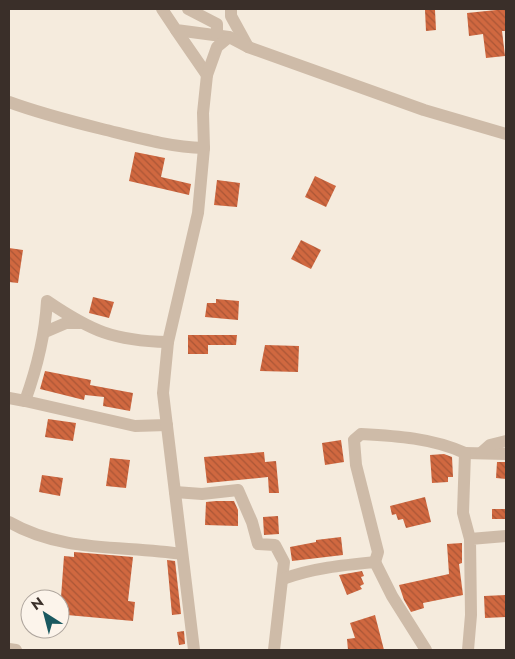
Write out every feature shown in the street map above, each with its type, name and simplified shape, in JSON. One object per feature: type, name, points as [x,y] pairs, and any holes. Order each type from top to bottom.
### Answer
[{"type":"street","points":[[162,9],[207,75]]},
{"type":"street","points":[[188,9],[221,32],[248,47],[424,110],[506,134]]},
{"type":"street","points":[[194,650],[163,393],[168,342],[198,213],[204,148],[202,113],[207,75],[217,47],[225,9]]},
{"type":"street","points":[[231,9],[231,16],[248,47]]},
{"type":"street","points":[[176,30],[221,32]]},
{"type":"street","points":[[9,102],[31,110],[136,137],[184,147],[204,148]]},
{"type":"street","points":[[26,401],[39,363],[45,332],[47,301],[80,323],[113,336],[140,341],[168,342]]},
{"type":"street","points":[[45,332],[66,323],[80,323]]},
{"type":"street","points":[[9,398],[135,426],[166,425]]},
{"type":"street","points":[[426,650],[392,596],[376,562],[378,552],[356,465],[354,440],[361,434],[397,436],[444,444],[464,453],[506,454]]},
{"type":"street","points":[[481,453],[490,445],[506,441]]},
{"type":"street","points":[[464,453],[463,513],[470,539],[468,650]]},
{"type":"street","points":[[175,492],[202,494],[238,490],[252,522],[258,544],[275,545],[284,562],[274,650]]},
{"type":"street","points":[[9,522],[28,533],[65,544],[182,554]]},
{"type":"street","points":[[470,539],[506,536]]},
{"type":"street","points":[[282,580],[298,573],[329,567],[376,562]]},
{"type":"street","points":[[9,649],[16,650]]},
{"type":"building","points":[[506,9],[506,31],[502,31],[505,56],[486,58],[483,34],[469,36],[467,13]]},
{"type":"building","points":[[425,10],[435,10],[436,30],[426,31]]},
{"type":"building","points":[[135,152],[165,158],[161,177],[191,184],[189,195],[129,181]]},
{"type":"building","points":[[315,176],[336,186],[326,207],[305,197]]},
{"type":"building","points":[[217,180],[240,183],[237,207],[214,205]]},
{"type":"building","points":[[301,240],[321,250],[311,269],[291,259]]},
{"type":"building","points":[[9,248],[23,250],[18,283],[9,282]]},
{"type":"building","points":[[93,297],[114,302],[109,318],[89,313]]},
{"type":"building","points":[[216,299],[239,301],[238,320],[205,317],[207,303],[216,303]]},
{"type":"building","points":[[188,335],[237,335],[236,345],[208,345],[208,354],[188,354]]},
{"type":"building","points":[[265,345],[299,346],[298,372],[260,371]]},
{"type":"building","points":[[45,371],[91,380],[90,385],[133,393],[130,411],[103,406],[104,397],[85,395],[84,400],[40,389]]},
{"type":"building","points":[[48,419],[76,423],[73,441],[45,437]]},
{"type":"building","points":[[341,440],[344,462],[325,465],[322,443]]},
{"type":"building","points":[[264,452],[265,462],[276,461],[279,493],[269,493],[268,477],[207,483],[204,457]]},
{"type":"building","points":[[444,454],[452,457],[453,477],[448,477],[448,482],[432,483],[430,455]]},
{"type":"building","points":[[110,458],[130,460],[126,488],[106,486]]},
{"type":"building","points":[[497,462],[506,462],[506,479],[496,478]]},
{"type":"building","points":[[42,475],[63,478],[60,496],[39,492]]},
{"type":"building","points":[[425,497],[431,522],[406,528],[403,519],[398,520],[396,514],[392,515],[390,506]]},
{"type":"building","points":[[234,501],[238,510],[238,526],[205,525],[206,502]]},
{"type":"building","points":[[492,509],[506,509],[506,519],[492,519]]},
{"type":"building","points":[[278,516],[279,534],[264,535],[263,517]]},
{"type":"building","points":[[341,537],[343,555],[292,561],[290,547],[316,542],[316,540]]},
{"type":"building","points":[[462,543],[462,563],[459,564],[463,595],[423,603],[424,608],[411,612],[404,600],[399,585],[449,574],[447,544]]},
{"type":"building","points":[[74,552],[133,557],[128,601],[135,602],[133,621],[70,615],[70,589],[62,589],[64,556],[74,557]]},
{"type":"building","points":[[167,560],[175,561],[181,614],[172,615]]},
{"type":"building","points":[[362,571],[364,576],[361,577],[364,584],[360,586],[362,589],[347,595],[339,575]]},
{"type":"building","points":[[506,595],[506,617],[485,618],[484,596]]},
{"type":"building","points":[[375,615],[384,650],[348,650],[347,639],[355,638],[350,623]]},
{"type":"building","points":[[184,631],[185,644],[179,645],[177,632]]}]
